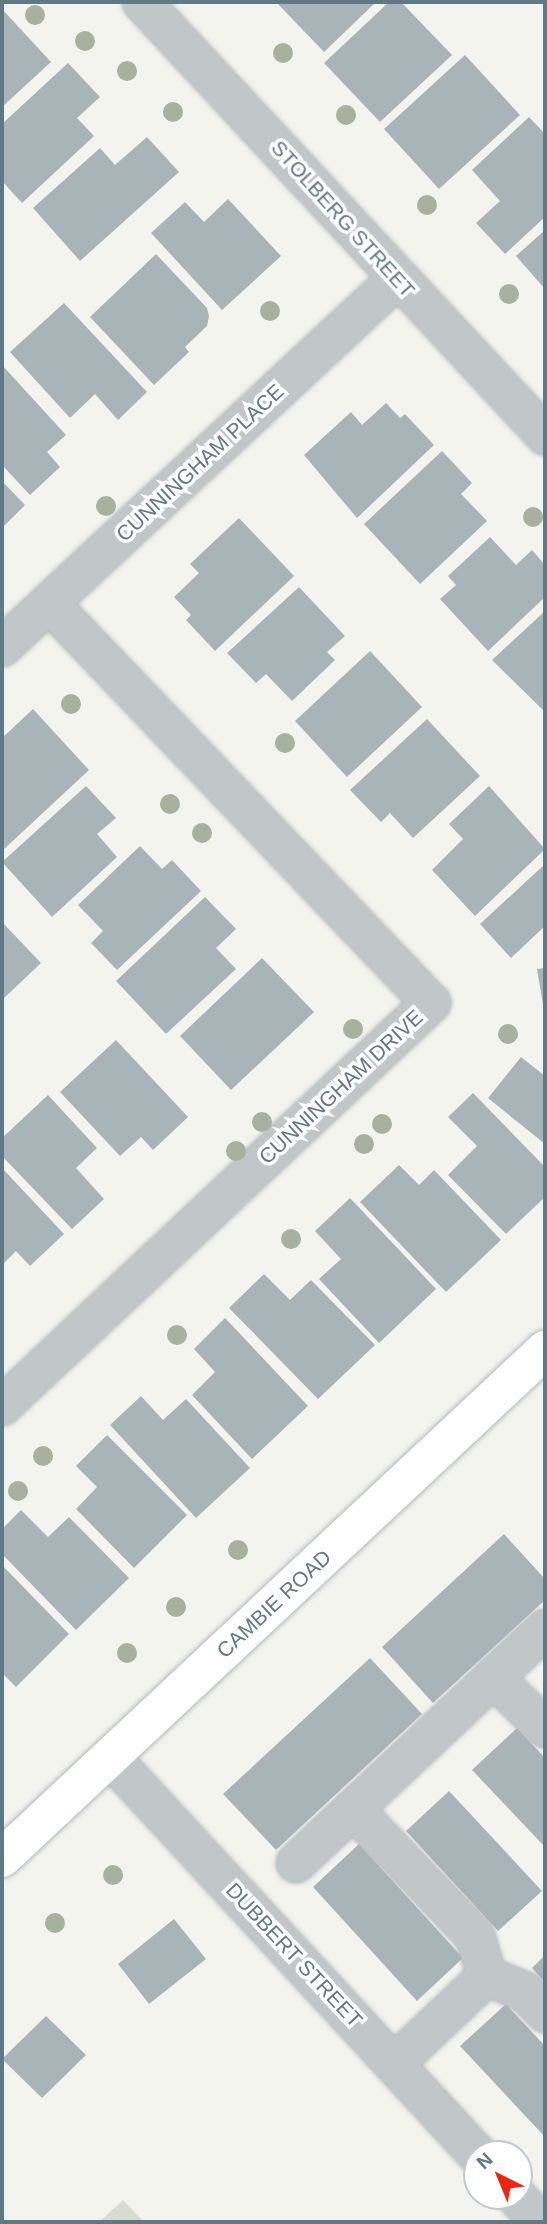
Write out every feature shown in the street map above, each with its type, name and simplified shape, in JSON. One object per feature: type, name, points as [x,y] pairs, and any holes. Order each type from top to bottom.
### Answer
[{"type":"main road","name":"CAMBIE ROAD","points":[[2,1858],[545,1350]]},
{"type":"street","name":"STOLBERG STREET","points":[[142,2],[545,435]]},
{"type":"street","name":"CUNNINGHAM PLACE","points":[[2,647],[397,279]]},
{"type":"street","name":"CUNNINGHAM DRIVE","points":[[2,1406],[431,1003],[49,603]]},
{"type":"street","points":[[296,1863],[545,1629]]},
{"type":"street","points":[[493,1677],[545,1728]]},
{"type":"street","name":"DUBBERT STREET","points":[[110,1757],[464,2140]]},
{"type":"street","points":[[353,1809],[475,1936],[486,1976]]},
{"type":"street","points":[[394,2064],[486,1976]]},
{"type":"street","points":[[486,1976],[525,1992],[545,2013]]},
{"type":"shaded area","points":[[123,2200],[144,2222],[99,2222]]},
{"type":"building","points":[[276,2],[376,2],[324,52]]},
{"type":"building","points":[[389,2],[401,2],[452,55],[380,122],[324,63]]},
{"type":"building","points":[[2,9],[51,62],[2,107]]},
{"type":"building","points":[[465,55],[520,115],[439,189],[384,129]]},
{"type":"building","points":[[68,63],[100,97],[77,118],[94,136],[22,203],[2,181],[2,124]]},
{"type":"building","points":[[529,117],[545,134],[545,217],[505,254],[476,223],[500,201],[472,170]]},
{"type":"building","points":[[147,137],[179,172],[80,261],[33,208],[100,148],[115,165]]},
{"type":"building","points":[[228,199],[281,256],[222,310],[151,233],[185,202],[204,222]]},
{"type":"building","points":[[545,230],[545,289],[516,256]]},
{"type":"building","points":[[156,254],[207,308],[209,316],[207,326],[185,347],[189,352],[154,385],[90,317]]},
{"type":"building","points":[[64,303],[147,392],[118,420],[95,394],[70,418],[10,352]]},
{"type":"building","points":[[2,365],[66,435],[47,452],[60,467],[30,495],[2,465]]},
{"type":"building","points":[[386,403],[400,418],[405,414],[434,445],[357,518],[304,455],[351,412],[362,425]]},
{"type":"building","points":[[442,451],[472,483],[461,494],[487,521],[420,584],[364,524]]},
{"type":"building","points":[[2,481],[25,505],[2,528]]},
{"type":"building","points":[[239,518],[294,576],[215,651],[186,620],[191,615],[174,597],[199,573],[190,564]]},
{"type":"building","points":[[490,537],[516,565],[532,550],[545,565],[545,597],[488,651],[440,599],[456,585],[448,576]]},
{"type":"building","points":[[299,587],[345,636],[327,652],[335,660],[292,701],[266,674],[256,683],[227,653]]},
{"type":"building","points":[[545,611],[545,712],[492,660]]},
{"type":"building","points":[[370,651],[422,707],[347,777],[295,721]]},
{"type":"building","points":[[33,709],[89,770],[2,851],[2,738]]},
{"type":"building","points":[[427,719],[480,776],[413,838],[390,813],[381,822],[350,790]]},
{"type":"building","points":[[86,786],[116,818],[97,834],[117,857],[52,917],[2,862]]},
{"type":"building","points":[[489,786],[545,849],[475,916],[432,870],[463,839],[449,824]]},
{"type":"building","points":[[140,846],[162,869],[172,860],[201,891],[117,970],[91,943],[103,931],[78,905]]},
{"type":"building","points":[[545,864],[545,926],[511,958],[480,924]]},
{"type":"building","points":[[205,897],[236,929],[216,948],[236,969],[166,1034],[116,981]]},
{"type":"building","points":[[2,922],[41,963],[2,1000]]},
{"type":"building","points":[[262,958],[314,1012],[231,1090],[180,1036]]},
{"type":"building","points":[[545,968],[545,1011],[544,1011],[537,969]]},
{"type":"building","points":[[116,1040],[188,1117],[153,1150],[141,1137],[120,1156],[60,1092]]},
{"type":"building","points":[[521,1057],[545,1076],[545,1144],[488,1098]]},
{"type":"building","points":[[473,1093],[545,1167],[545,1197],[506,1234],[448,1175],[477,1146],[448,1117]]},
{"type":"building","points":[[48,1095],[97,1148],[76,1168],[104,1199],[72,1229],[2,1156],[2,1138]]},
{"type":"building","points":[[399,1165],[419,1185],[434,1170],[501,1240],[446,1292],[360,1202]]},
{"type":"building","points":[[2,1168],[64,1234],[30,1266],[16,1251],[2,1265]]},
{"type":"building","points":[[350,1198],[436,1289],[379,1343],[319,1279],[341,1259],[315,1231]]},
{"type":"building","points":[[264,1274],[290,1300],[311,1280],[375,1345],[318,1399],[229,1308]]},
{"type":"building","points":[[225,1318],[308,1406],[252,1459],[192,1395],[215,1372],[194,1349]]},
{"type":"building","points":[[141,1396],[163,1420],[186,1399],[250,1468],[196,1518],[110,1425]]},
{"type":"building","points":[[107,1435],[187,1515],[134,1568],[76,1509],[97,1487],[76,1466]]},
{"type":"building","points":[[21,1510],[48,1537],[69,1517],[129,1578],[76,1630],[2,1554],[2,1529]]},
{"type":"building","points":[[504,1534],[545,1579],[545,1600],[433,1703],[382,1647]]},
{"type":"building","points":[[2,1565],[69,1634],[16,1687],[2,1673]]},
{"type":"building","points":[[370,1658],[422,1714],[276,1850],[223,1794]]},
{"type":"building","points":[[517,1728],[545,1758],[545,1847],[472,1770]]},
{"type":"building","points":[[449,1791],[542,1891],[498,1931],[406,1831]]},
{"type":"building","points":[[359,1844],[463,1958],[417,2001],[313,1887]]},
{"type":"building","points":[[174,1919],[206,1959],[149,2004],[118,1964]]},
{"type":"building","points":[[545,1955],[545,1983],[532,1968]]},
{"type":"building","points":[[506,2004],[545,2046],[545,2137],[460,2046]]},
{"type":"building","points":[[46,2016],[86,2055],[42,2098],[2,2059]]}]
